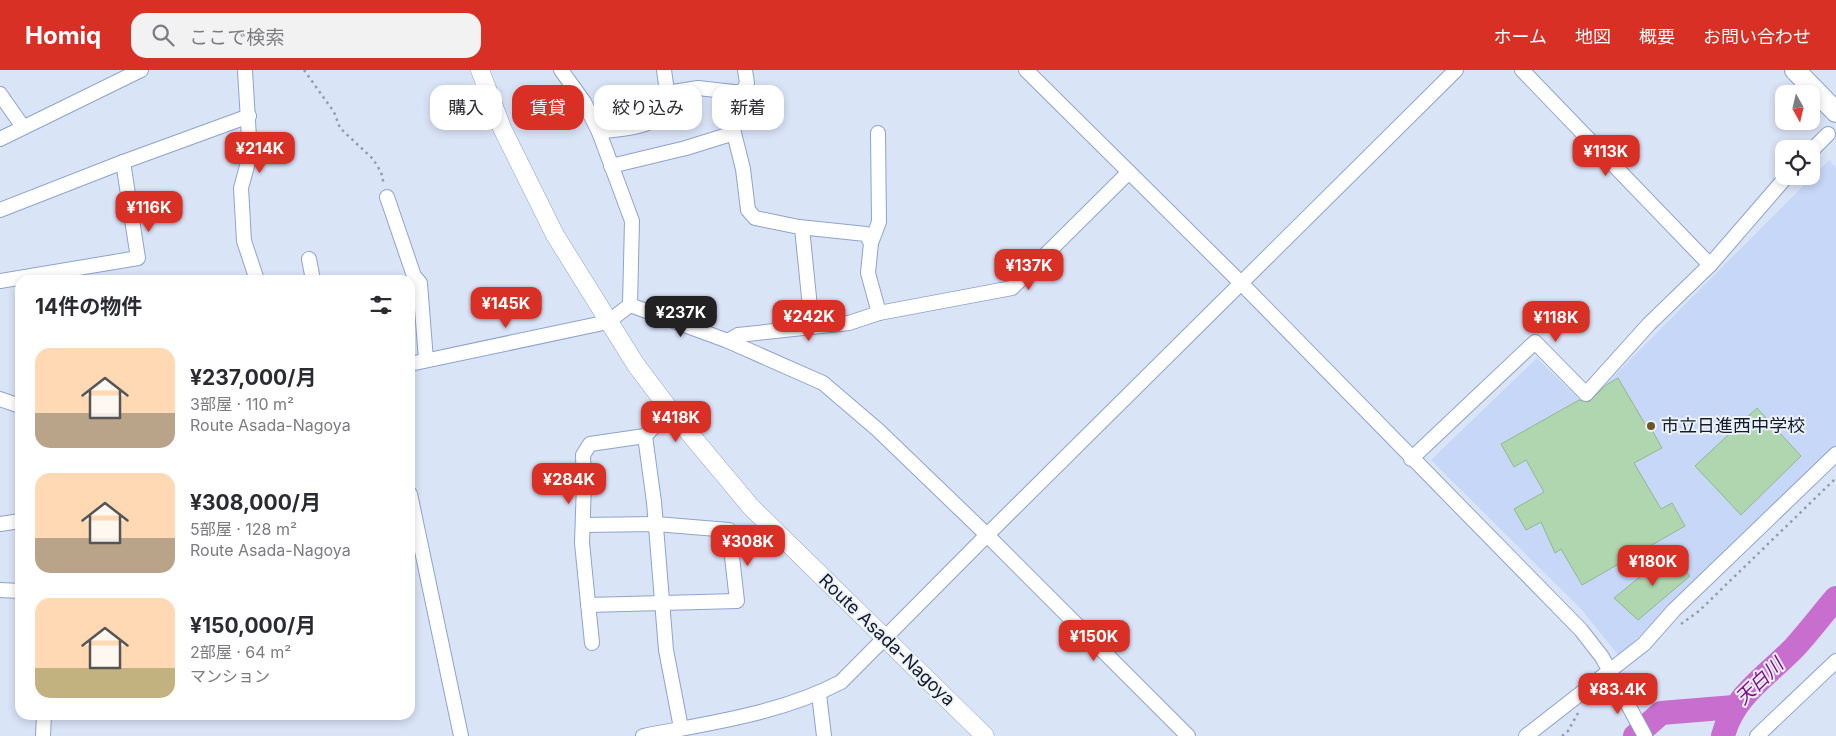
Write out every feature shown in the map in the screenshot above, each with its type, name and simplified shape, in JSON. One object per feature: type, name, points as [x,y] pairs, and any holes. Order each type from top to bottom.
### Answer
[{"type":"highway","points":[[1794,70],[1836,112]]},
{"type":"main road","name":"Route Asada-Nagoya","points":[[480,70],[502,128],[554,235],[636,365],[670,410],[751,507],[985,736]]},
{"type":"street","points":[[0,139],[141,70]]},
{"type":"street","points":[[245,70],[250,155],[241,188],[241,197],[244,241],[255,275]]},
{"type":"street","points":[[561,70],[584,102],[599,132],[632,221],[630,305]]},
{"type":"street","points":[[664,70],[666,85]]},
{"type":"street","points":[[745,70],[746,85]]},
{"type":"street","points":[[1026,70],[1242,284],[1580,630],[1612,675],[1645,736]]},
{"type":"street","points":[[642,736],[740,718],[819,694],[841,682],[987,534],[1242,284],[1456,70]]},
{"type":"street","points":[[1522,70],[1710,265]]},
{"type":"street","points":[[0,94],[23,127]]},
{"type":"street","points":[[0,210],[249,116]]},
{"type":"street","points":[[599,132],[610,130]]},
{"type":"street","points":[[733,130],[742,168],[748,210],[755,218],[802,228],[866,234],[871,243]]},
{"type":"street","points":[[612,166],[686,148],[734,133]]},
{"type":"street","points":[[878,134],[879,222],[871,243],[868,273],[879,313]]},
{"type":"street","points":[[1820,142],[1828,134]]},
{"type":"street","points":[[54,275],[138,258],[123,162]]},
{"type":"street","points":[[728,341],[738,335],[849,323],[879,313],[1012,288],[1128,172]]},
{"type":"street","points":[[1411,459],[1535,342],[1586,394],[1649,324],[1710,265],[1779,185]]},
{"type":"street","points":[[387,197],[414,275]]},
{"type":"street","points":[[802,228],[812,327]]},
{"type":"street","points":[[309,258],[312,275]]},
{"type":"street","points":[[415,277],[420,283],[426,360]]},
{"type":"street","points":[[0,281],[15,280]]},
{"type":"street","points":[[415,363],[608,322],[630,305]]},
{"type":"street","points":[[630,305],[728,341],[823,383],[878,430],[987,534],[1188,736]]},
{"type":"street","points":[[0,399],[15,404]]},
{"type":"street","points":[[592,643],[583,526],[583,455],[590,444],[645,436],[670,410]]},
{"type":"street","points":[[645,436],[656,524],[666,650],[681,728]]},
{"type":"street","points":[[1526,736],[1612,675],[1644,644],[1674,610],[1836,454]]},
{"type":"street","points":[[415,518],[461,736]]},
{"type":"street","points":[[0,524],[15,522]]},
{"type":"street","points":[[583,526],[656,524],[729,530],[737,601],[588,605]]},
{"type":"street","points":[[0,590],[15,592]]},
{"type":"street","points":[[1757,736],[1836,661]]},
{"type":"street","points":[[819,694],[824,736]]},
{"type":"street","points":[[43,736],[44,720]]},
{"type":"path","points":[[304,70],[317,91],[334,112],[340,128],[373,159],[382,172],[387,197]]},
{"type":"path","points":[[1678,626],[1699,611],[1836,478]]},
{"type":"shaded area","name":"市立日進西中学校","points":[[1829,160],[1836,168],[1836,447],[1619,656],[1582,610],[1431,460],[1537,358],[1585,405],[1804,185],[1820,185],[1820,169]]},
{"type":"building","points":[[1618,378],[1648,429],[1651,428],[1662,448],[1634,463],[1661,509],[1672,503],[1685,526],[1582,585],[1561,549],[1555,553],[1541,522],[1526,530],[1514,509],[1544,492],[1526,460],[1514,467],[1501,444],[1579,400],[1589,402],[1606,385]]},
{"type":"building","points":[[1757,408],[1801,456],[1741,515],[1695,466]]},
{"type":"building","points":[[1669,553],[1690,576],[1638,620],[1614,598]]},
{"type":"waterway","name":"天白川","points":[[1723,736],[1728,722],[1743,698],[1794,648],[1836,598]]},
{"type":"waterway","name":"天白川","points":[[1635,736],[1661,713],[1734,707]]},
{"type":"place","name":"市立日進西中学校","points":[[1651,426]]}]
